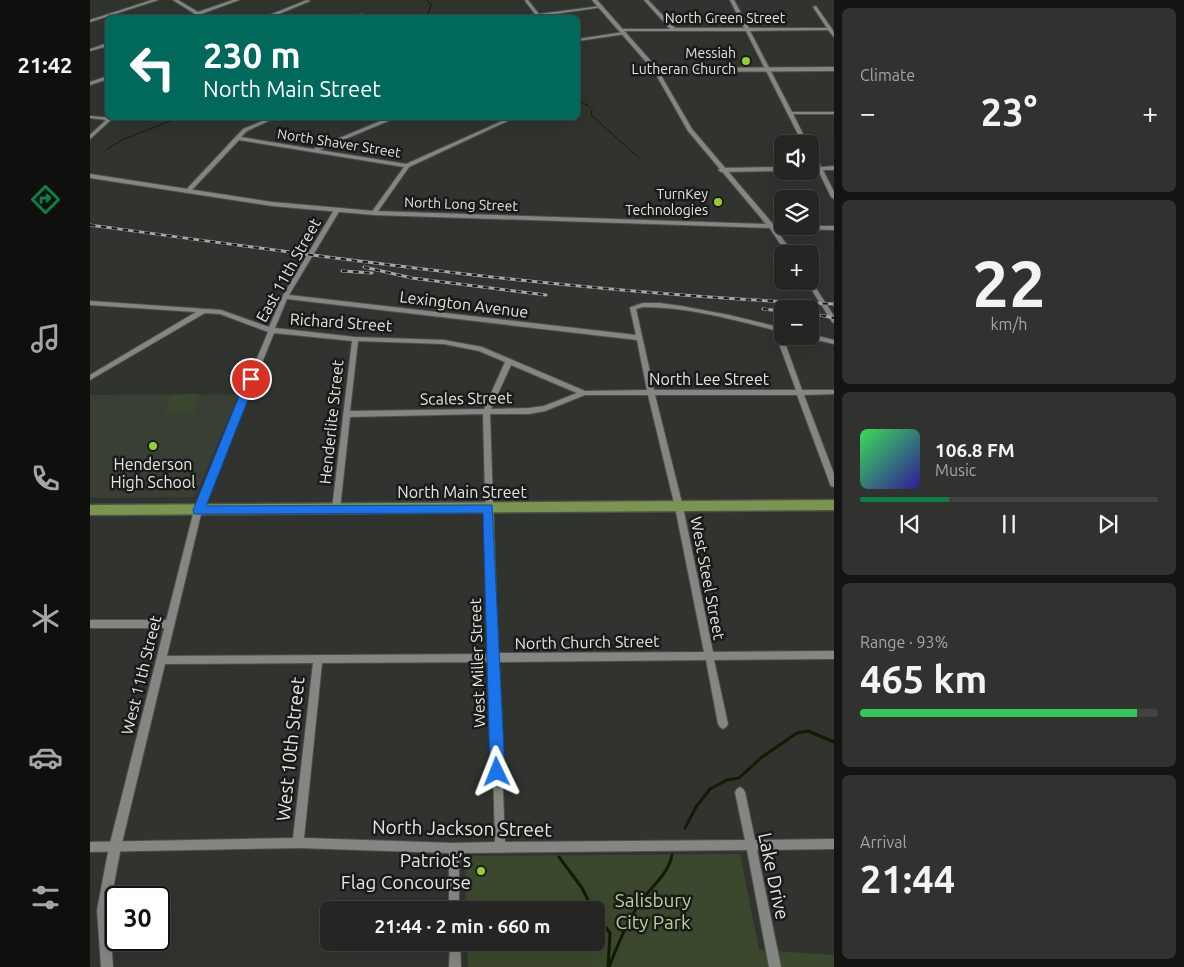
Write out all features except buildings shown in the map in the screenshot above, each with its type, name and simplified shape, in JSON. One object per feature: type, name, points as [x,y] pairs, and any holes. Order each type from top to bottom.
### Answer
[{"type":"main road","name":"North Main Street","points":[[90,510],[834,505]]},
{"type":"street","points":[[109,15],[156,0]]},
{"type":"street","points":[[175,0],[201,15]]},
{"type":"street","points":[[194,15],[237,0]]},
{"type":"street","points":[[594,0],[656,70],[690,130],[721,170],[772,228],[784,245]]},
{"type":"street","points":[[646,0],[674,30]]},
{"type":"street","points":[[732,0],[802,135]]},
{"type":"street","points":[[272,15],[308,1]]},
{"type":"street","points":[[527,1],[538,15]]},
{"type":"street","points":[[546,15],[601,7]]},
{"type":"street","points":[[814,7],[834,36]]},
{"type":"street","points":[[90,21],[105,16]]},
{"type":"street","name":"North Green Street","points":[[580,40],[622,32],[830,29]]},
{"type":"street","points":[[90,50],[105,45]]},
{"type":"street","points":[[656,70],[834,69]]},
{"type":"street","points":[[90,84],[105,78]]},
{"type":"street","points":[[791,113],[834,113]]},
{"type":"street","points":[[90,117],[105,118]]},
{"type":"street","points":[[90,138],[108,120]]},
{"type":"street","points":[[187,192],[246,130],[268,120]]},
{"type":"street","points":[[316,150],[386,120]]},
{"type":"street","points":[[374,213],[406,166],[508,120]]},
{"type":"street","name":"North Shaver Street","points":[[238,138],[406,166]]},
{"type":"street","points":[[834,168],[819,168],[834,197]]},
{"type":"street","points":[[721,170],[774,169]]},
{"type":"street","name":"North Long Street","points":[[90,176],[272,204],[374,213],[772,228],[834,228]]},
{"type":"street","name":"East 11th Street","points":[[198,510],[285,297],[338,210]]},
{"type":"street","points":[[815,290],[832,318]]},
{"type":"street","name":"Lexington Avenue","points":[[285,297],[640,338]]},
{"type":"street","name":"Richard Street","points":[[90,303],[220,312],[270,330],[355,339],[444,342],[480,349],[584,393]]},
{"type":"street","name":"West Steel Street","points":[[708,655],[679,507],[633,311],[637,306],[676,307],[774,328]]},
{"type":"street","points":[[90,378],[205,310]]},
{"type":"street","points":[[819,338],[834,342]]},
{"type":"street","name":"Henderlite Street","points":[[336,508],[355,339]]},
{"type":"street","points":[[785,345],[834,484]]},
{"type":"street","points":[[486,412],[509,360]]},
{"type":"street","name":"North Lee Street","points":[[584,393],[834,392]]},
{"type":"street","name":"Scales Street","points":[[346,414],[486,412],[545,408],[584,393]]},
{"type":"street","name":"West Miller Street","points":[[486,412],[500,847]]},
{"type":"street","name":"West 11th Street","points":[[107,967],[103,910],[115,847],[198,510]]},
{"type":"street","points":[[90,624],[170,624]]},
{"type":"street","points":[[708,655],[723,724]]},
{"type":"street","name":"North Church Street","points":[[161,660],[834,655]]},
{"type":"street","name":"West 10th Street","points":[[298,843],[318,659]]},
{"type":"street","name":"Lake Drive","points":[[740,792],[749,845],[775,967]]},
{"type":"street","name":"North Jackson Street","points":[[90,848],[298,843],[454,848],[834,844]]},
{"type":"street","points":[[454,848],[454,901]]},
{"type":"street","points":[[454,951],[455,967]]},
{"type":"shaded area","name":"Henderson High School","points":[[239,394],[195,497],[90,498],[90,395]]},
{"type":"green space","points":[[198,394],[193,413],[165,413],[170,395]]},
{"type":"green space","name":"Salisbury City Park","points":[[740,854],[759,950],[834,955],[834,967],[468,967],[467,951],[605,951],[605,901],[466,901],[465,863],[470,856]]},
{"type":"waterway","points":[[427,0],[431,5],[428,15]]},
{"type":"waterway","points":[[580,101],[590,107]]},
{"type":"waterway","points":[[592,109],[591,115],[639,158]]},
{"type":"waterway","points":[[107,149],[124,139],[173,120]]},
{"type":"waterway","points":[[685,828],[696,807],[710,789],[727,780],[739,778],[762,757],[797,733],[808,731],[834,742]]},
{"type":"waterway","points":[[609,967],[633,914],[641,900],[670,863],[672,855]]},
{"type":"waterway","points":[[559,857],[582,888],[588,901]]},
{"type":"waterway","points":[[605,927],[610,933],[608,967]]},
{"type":"railway","points":[[90,225],[461,274],[554,284],[741,299],[834,304]]},
{"type":"railway","points":[[364,267],[412,278],[546,295]]},
{"type":"railway","points":[[342,271],[372,273]]},
{"type":"railway","points":[[763,309],[774,310]]},
{"type":"railway","points":[[819,315],[834,318]]},
{"type":"place","name":"Messiah Lutheran Church","points":[[746,61]]},
{"type":"place","name":"TurnKey Technologies","points":[[718,202]]},
{"type":"place","name":"Henderson High School","points":[[153,446]]},
{"type":"place","name":"Patriot’s Flag Concourse","points":[[481,871]]},
{"type":"route","points":[[251,379],[198,510],[488,508],[497,772]]}]
